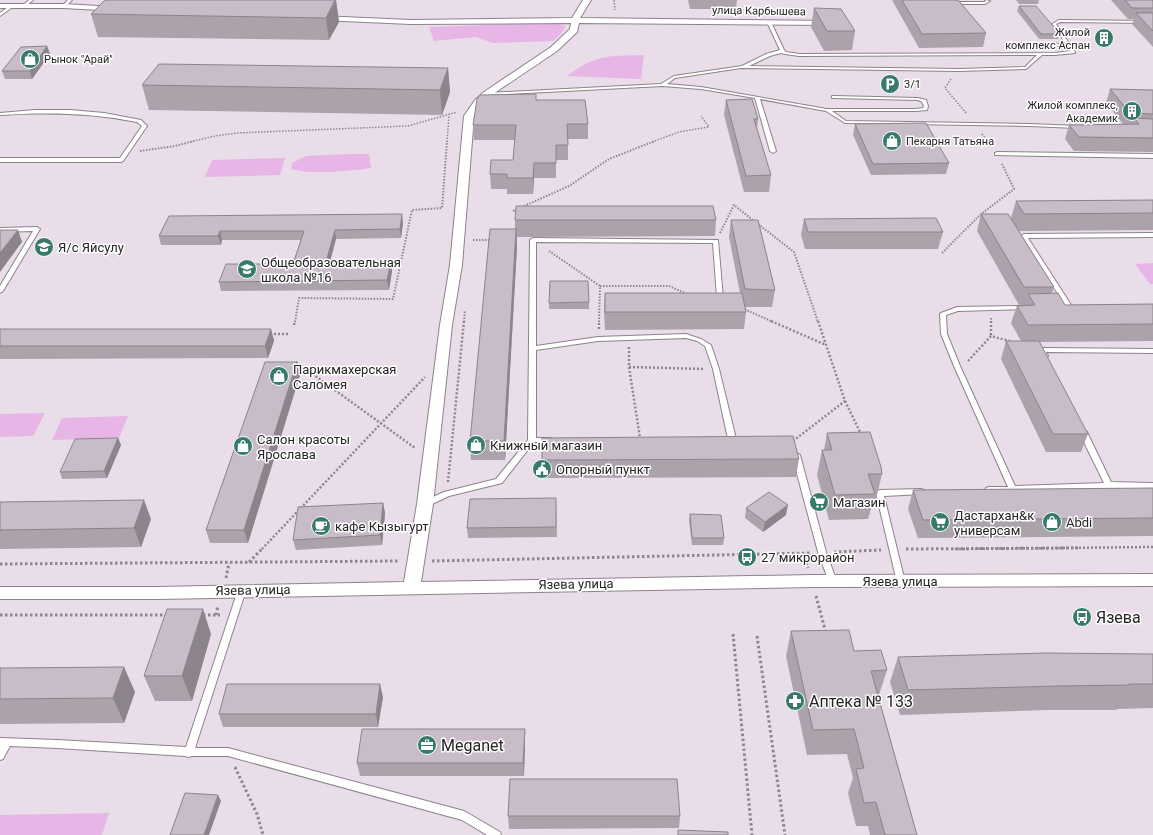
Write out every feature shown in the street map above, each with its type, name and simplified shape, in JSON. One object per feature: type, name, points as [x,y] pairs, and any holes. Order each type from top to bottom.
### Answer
[{"type":"street","points":[[412,587],[425,504],[446,325],[456,265],[469,116],[487,94],[554,49],[574,30],[575,20],[587,0]]},
{"type":"street","points":[[0,6],[12,6],[27,3],[67,3],[123,9]]},
{"type":"street","name":"улица Карбышева","points":[[310,18],[411,22],[575,20],[838,23]]},
{"type":"street","name":"Язева улица","points":[[0,593],[833,582],[1153,580]]},
{"type":"lane","points":[[947,3],[985,3],[988,1],[987,0]]},
{"type":"lane","points":[[0,15],[12,6]]},
{"type":"lane","points":[[769,22],[782,51]]},
{"type":"lane","points":[[741,68],[768,55],[782,51],[785,53],[799,55],[1041,54],[1073,52],[1054,24],[1055,22],[1153,22]]},
{"type":"lane","points":[[1014,44],[1069,45]]},
{"type":"lane","points":[[662,85],[674,77],[741,68],[959,70],[1026,68],[1041,54]]},
{"type":"lane","points":[[487,94],[662,85],[701,88],[827,110],[915,110],[925,109],[926,106],[924,101],[918,99],[834,97]]},
{"type":"lane","points":[[757,97],[773,151]]},
{"type":"lane","points":[[0,114],[43,110],[87,112],[139,121],[146,126],[121,160],[0,160]]},
{"type":"lane","points":[[827,110],[845,122],[1029,125],[1083,128]]},
{"type":"lane","points":[[997,154],[1153,156]]},
{"type":"lane","points":[[0,230],[37,229],[0,291]]},
{"type":"lane","points":[[1062,308],[1070,308],[1024,236],[1153,235]]},
{"type":"lane","points":[[425,504],[446,494],[499,481],[532,440],[533,240],[716,241],[720,298]]},
{"type":"lane","points":[[1013,489],[959,371],[944,334],[943,314],[956,309],[1030,308]]},
{"type":"lane","points":[[533,348],[598,339],[686,336],[699,340],[708,346],[716,369],[732,439]]},
{"type":"lane","points":[[1049,364],[1042,350],[1153,351]]},
{"type":"lane","points":[[1081,428],[1109,485]]},
{"type":"lane","points":[[532,440],[562,440]]},
{"type":"lane","points":[[792,442],[822,552],[833,582]]},
{"type":"lane","points":[[982,490],[1109,485],[1153,486]]},
{"type":"lane","points":[[901,582],[880,493],[927,491]]},
{"type":"lane","points":[[189,752],[242,590]]},
{"type":"lane","points":[[0,756],[3,742],[189,752],[228,752],[464,816],[496,835]]},
{"type":"path","points":[[942,253],[980,215],[1014,189],[997,154],[945,88],[959,70]]},
{"type":"path","points":[[124,154],[175,146],[215,136],[237,133],[408,126],[475,107]]},
{"type":"path","points":[[294,325],[299,298],[393,299],[412,210],[442,208],[449,115]]},
{"type":"path","points":[[513,211],[569,186],[610,159],[679,132],[710,127],[701,116]]},
{"type":"path","points":[[716,241],[734,205],[794,252],[845,401],[862,436]]},
{"type":"path","points":[[980,215],[986,218]]},
{"type":"path","points":[[471,247],[472,240],[495,240]]},
{"type":"path","points":[[533,240],[600,286],[670,286],[690,295]]},
{"type":"path","points":[[598,339],[600,286]]},
{"type":"path","points":[[720,298],[826,346]]},
{"type":"path","points":[[959,371],[991,336],[990,308]]},
{"type":"path","points":[[446,494],[465,309]]},
{"type":"path","points":[[267,334],[290,334]]},
{"type":"path","points":[[991,336],[1042,350]]},
{"type":"path","points":[[628,339],[629,367],[640,438]]},
{"type":"path","points":[[296,362],[381,422],[430,459]]},
{"type":"path","points":[[629,367],[716,369]]},
{"type":"path","points":[[249,563],[425,377]]},
{"type":"path","points":[[792,442],[845,401]]},
{"type":"path","points":[[0,564],[415,561],[822,552],[892,549],[1153,547]]},
{"type":"path","points":[[200,615],[235,614]]},
{"type":"path","points":[[0,615],[176,615]]},
{"type":"path","points":[[732,634],[752,835]]},
{"type":"path","points":[[757,636],[785,835]]},
{"type":"path","points":[[228,752],[256,814],[263,835]]},
{"type":"shaded area","points":[[552,23],[566,26],[560,35],[553,41],[493,43],[476,37],[434,41],[429,27]]},
{"type":"shaded area","points":[[644,55],[641,79],[567,76],[595,60],[612,56]]},
{"type":"shaded area","points":[[369,154],[371,168],[320,172],[291,169],[292,163],[306,156]]},
{"type":"shaded area","points":[[285,158],[280,175],[205,177],[212,160]]},
{"type":"shaded area","points":[[1153,263],[1153,284],[1150,284],[1135,264]]},
{"type":"shaded area","points":[[45,413],[33,436],[0,437],[0,414]]},
{"type":"shaded area","points":[[128,416],[119,438],[52,440],[62,418]]},
{"type":"shaded area","points":[[109,813],[102,835],[0,835],[0,815]]},
{"type":"building","points":[[105,0],[335,0],[326,18],[91,14]]},
{"type":"building","points":[[902,0],[958,0],[986,33],[922,34]]},
{"type":"building","points":[[1125,0],[1152,0],[1153,8],[1132,8]]},
{"type":"building","points":[[1019,6],[1036,6],[1060,34],[1041,34]]},
{"type":"building","points":[[814,8],[841,9],[855,31],[827,31]]},
{"type":"building","points":[[1136,13],[1153,13],[1153,31]]},
{"type":"building","points":[[47,46],[30,71],[2,71],[21,47]]},
{"type":"building","points":[[159,64],[448,68],[440,90],[142,85]]},
{"type":"building","points":[[1110,89],[1153,90],[1153,114],[1130,113]]},
{"type":"building","points":[[536,94],[536,100],[585,100],[588,124],[567,124],[568,145],[556,145],[556,163],[534,163],[533,178],[507,178],[507,174],[490,174],[491,160],[513,160],[516,125],[473,125],[477,99],[480,95]]},
{"type":"building","points":[[752,99],[758,119],[754,119],[771,175],[746,176],[726,100]]},
{"type":"building","points":[[1134,118],[1153,119],[1153,138],[1079,137],[1069,125],[1139,124]]},
{"type":"building","points":[[926,123],[949,163],[873,164],[855,124]]},
{"type":"building","points":[[1153,200],[1153,213],[1024,214],[1016,201]]},
{"type":"building","points":[[516,206],[713,206],[716,220],[515,220]]},
{"type":"building","points":[[402,214],[400,229],[335,230],[326,262],[391,262],[387,280],[219,282],[226,264],[293,264],[304,231],[220,231],[218,236],[159,236],[169,216]]},
{"type":"building","points":[[981,214],[1008,214],[1054,287],[1024,287]]},
{"type":"building","points":[[936,218],[943,232],[808,232],[804,219]]},
{"type":"building","points":[[731,220],[758,220],[775,290],[745,289]]},
{"type":"building","points":[[490,229],[516,229],[504,441],[470,441]]},
{"type":"building","points":[[0,230],[18,230],[0,253]]},
{"type":"building","points":[[550,281],[588,281],[589,302],[549,303]]},
{"type":"building","points":[[605,293],[742,293],[746,312],[605,312]]},
{"type":"building","points":[[1058,293],[1065,305],[1153,304],[1153,324],[1028,325],[1017,306],[1035,305],[1028,294]]},
{"type":"building","points":[[0,329],[271,329],[265,346],[0,346]]},
{"type":"building","points":[[1006,341],[1039,341],[1088,434],[1053,434]]},
{"type":"building","points":[[265,362],[297,362],[244,530],[206,530]]},
{"type":"building","points":[[870,432],[882,474],[868,474],[875,494],[835,495],[822,450],[832,450],[827,433]]},
{"type":"building","points":[[793,436],[799,459],[542,460],[542,438]]},
{"type":"building","points":[[118,438],[104,471],[60,472],[75,439]]},
{"type":"building","points":[[1153,488],[1153,518],[923,520],[913,490]]},
{"type":"building","points":[[769,492],[788,505],[765,522],[746,508]]},
{"type":"building","points":[[556,498],[556,527],[467,528],[470,499]]},
{"type":"building","points":[[144,500],[134,528],[0,530],[0,502]]},
{"type":"building","points":[[383,503],[380,535],[293,540],[298,507]]},
{"type":"building","points":[[690,514],[721,515],[724,538],[692,538]]},
{"type":"building","points":[[167,609],[203,609],[182,676],[144,676]]},
{"type":"building","points":[[849,630],[854,651],[881,650],[887,670],[871,671],[917,835],[885,835],[876,802],[864,803],[856,769],[864,768],[854,729],[813,730],[791,631]]},
{"type":"building","points":[[1045,653],[1153,654],[1153,684],[908,690],[898,657]]},
{"type":"building","points":[[124,667],[113,698],[0,699],[0,668]]},
{"type":"building","points":[[227,684],[380,684],[376,714],[219,714]]},
{"type":"building","points":[[362,729],[525,729],[523,763],[357,763]]},
{"type":"building","points":[[510,779],[677,779],[680,816],[508,816]]},
{"type":"building","points":[[185,793],[218,795],[204,835],[170,835]]},
{"type":"building","points":[[678,830],[728,832],[728,835],[678,835]]},
{"type":"place","name":"Жилой комплекс Аспан","points":[[1104,38]]},
{"type":"place","name":"Рынок \"Арай\"","points":[[30,59]]},
{"type":"place","name":"3/1","points":[[890,84]]},
{"type":"place","name":"Жилой комплекс, Академик","points":[[1132,111]]},
{"type":"place","name":"Пекарня Татьяна","points":[[892,141]]},
{"type":"place","name":"Я/c Яйсулу","points":[[44,247]]},
{"type":"place","name":"Общеобразовательная школа №16","points":[[247,269]]},
{"type":"place","name":"Парикмахерская Саломея","points":[[279,376]]},
{"type":"place","name":"Книжный магазин","points":[[476,445]]},
{"type":"place","name":"Салон красоты Ярослава","points":[[243,446]]},
{"type":"place","name":"Опорный пункт","points":[[542,469]]},
{"type":"place","name":"Магазин","points":[[819,502]]},
{"type":"place","name":"Дастархан&к универсам","points":[[940,522]]},
{"type":"place","name":"Abdi","points":[[1052,522]]},
{"type":"place","name":"кафе Кызыгурт","points":[[321,526]]},
{"type":"place","name":"27 микрорайон","points":[[747,557]]},
{"type":"place","name":"Язева","points":[[1082,617]]},
{"type":"place","name":"Аптека № 133","points":[[795,701]]},
{"type":"place","name":"Meganet","points":[[427,745]]}]
